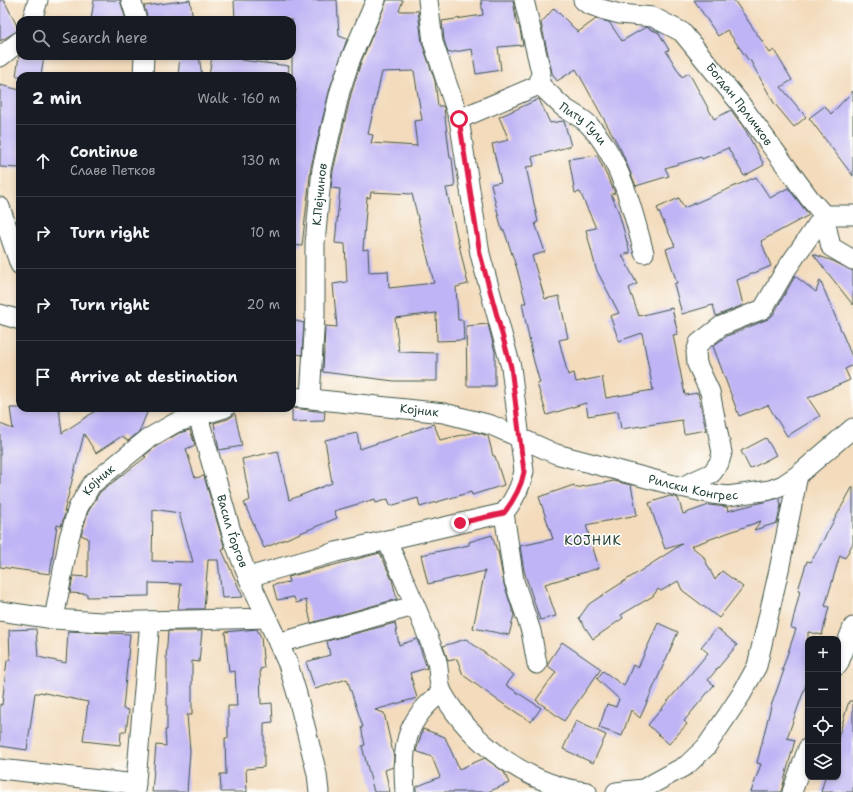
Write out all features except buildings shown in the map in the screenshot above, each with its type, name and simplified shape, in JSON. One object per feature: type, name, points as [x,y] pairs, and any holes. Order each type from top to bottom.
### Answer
[{"type":"street","points":[[33,16],[38,0]]},
{"type":"street","points":[[131,0],[136,16]]},
{"type":"street","name":"К.Пејчинов","points":[[301,398],[315,315],[315,243],[322,169],[340,91],[351,58],[376,0]]},
{"type":"street","points":[[248,578],[336,552],[504,513],[514,501],[522,482],[524,472],[511,367],[480,254],[459,119],[433,42],[428,0]]},
{"type":"street","points":[[459,119],[539,85],[541,72],[524,0]]},
{"type":"street","name":"Богдан Прличков","points":[[583,0],[601,10],[620,14],[653,17],[682,32],[739,102],[810,199],[824,215],[831,247],[853,260]]},
{"type":"street","points":[[0,57],[16,44]]},
{"type":"street","points":[[143,72],[144,60]]},
{"type":"street","name":"Питу Гули","points":[[539,85],[562,106],[588,124],[599,138],[623,182],[644,253]]},
{"type":"street","points":[[0,207],[16,253]]},
{"type":"street","points":[[681,487],[712,473],[719,463],[722,453],[710,392],[697,364],[696,352],[698,343],[721,326],[763,309],[785,271],[824,215],[853,215]]},
{"type":"street","points":[[0,314],[16,319]]},
{"type":"street","name":"Којник","points":[[301,398],[444,413],[491,424],[519,438]]},
{"type":"street","name":"Којник","points":[[54,619],[69,538],[78,508],[91,485],[150,438],[196,412]]},
{"type":"street","name":"Васил Ѓоргов","points":[[196,412],[233,538],[248,578],[288,664],[317,774],[319,792]]},
{"type":"street","name":"Рилски Конгрес","points":[[519,438],[556,454],[681,487],[728,496],[770,490],[783,485],[798,475],[853,428]]},
{"type":"street","points":[[616,792],[644,789],[687,765],[706,747],[741,695],[756,666],[779,570],[798,475]]},
{"type":"street","points":[[504,513],[514,581],[531,631],[537,664]]},
{"type":"street","points":[[387,540],[437,659],[442,692],[461,720],[487,745],[516,768],[546,782],[587,792]]},
{"type":"street","points":[[278,643],[414,606]]},
{"type":"street","points":[[0,610],[54,619],[102,622],[150,622],[196,618],[267,618]]},
{"type":"street","points":[[0,769],[135,788],[150,622]]},
{"type":"street","points":[[841,657],[853,627]]},
{"type":"street","points":[[405,792],[405,740],[411,725],[428,703],[442,692]]},
{"type":"street","points":[[792,792],[805,756]]},
{"type":"district","name":"КОЈНИК","points":[[593,540]]},
{"type":"route","points":[[459,119],[480,254],[511,367],[524,472],[522,482],[514,501],[504,513],[460,523]]}]
